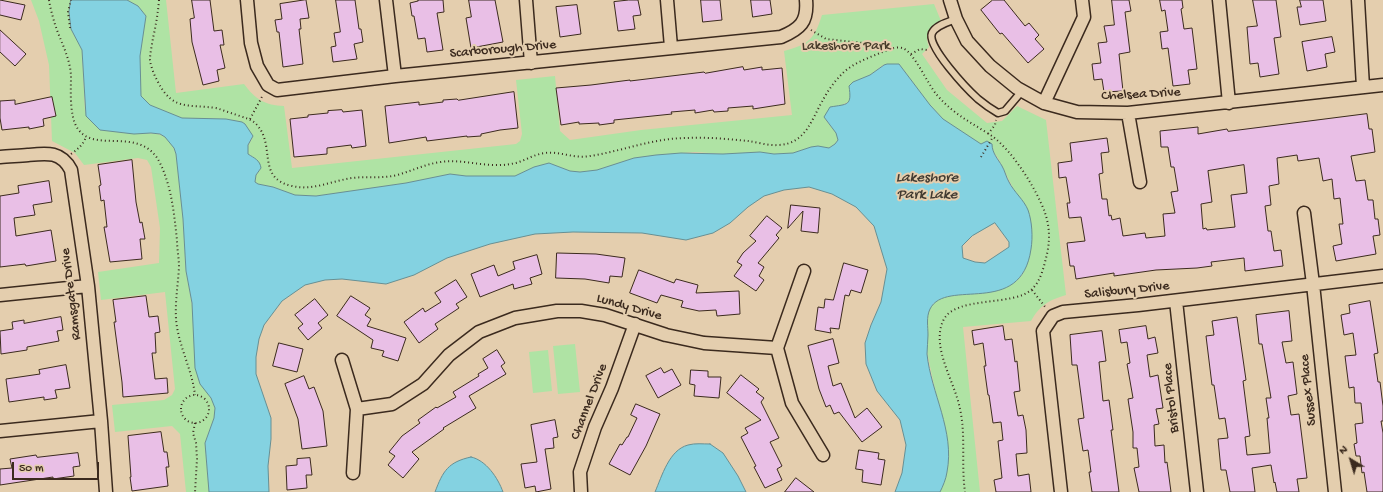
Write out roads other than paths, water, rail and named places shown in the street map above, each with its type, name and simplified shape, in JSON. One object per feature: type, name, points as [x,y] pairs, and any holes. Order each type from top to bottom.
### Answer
[{"type":"street","name":"Scarborough Drive","points":[[247,0],[252,43],[257,66],[268,85],[277,90],[395,76],[781,37],[794,32],[802,24],[806,15],[806,0]]},
{"type":"street","points":[[386,0],[395,76]]},
{"type":"street","points":[[526,0],[531,63]]},
{"type":"street","points":[[667,0],[671,48]]},
{"type":"street","name":"Chelsea Drive","points":[[950,0],[956,19],[967,40],[990,66],[1022,91],[1044,103],[1077,112],[1128,113],[1383,85]]},
{"type":"street","points":[[1044,103],[1084,17],[1082,0]]},
{"type":"street","points":[[1219,0],[1229,103]]},
{"type":"street","points":[[1358,0],[1363,87]]},
{"type":"street","points":[[1128,113],[1140,182]]},
{"type":"street","name":"Ramsgate Drive","points":[[0,158],[47,153],[57,155],[63,159],[71,170],[88,286],[106,492]]},
{"type":"street","name":"Sussex Place","points":[[1304,213],[1335,492]]},
{"type":"street","points":[[804,271],[778,348],[792,403],[823,455]]},
{"type":"street","name":"Salisbury Drive","points":[[1061,492],[1043,331],[1053,316],[1063,312],[1176,301],[1383,276]]},
{"type":"street","points":[[0,295],[88,286]]},
{"type":"street","name":"Bristol Place","points":[[1176,301],[1197,492]]},
{"type":"street","name":"Lundy Drive","points":[[358,409],[392,404],[423,384],[450,355],[479,332],[515,318],[556,311],[581,311],[605,315],[666,335],[704,343],[778,348]]},
{"type":"street","name":"Channel Drive","points":[[581,492],[580,472],[595,427],[612,388],[635,324]]},
{"type":"street","points":[[342,360],[358,409],[353,473]]},
{"type":"street","points":[[0,432],[101,421]]},
{"type":"lane","points":[[956,19],[938,27],[932,33],[931,41],[960,81],[978,99],[998,114],[1005,111],[1022,91]]},
{"type":"water","name":"Lakeshore Park Lake","points":[[71,0],[127,0],[138,6],[146,16],[140,56],[141,96],[150,105],[182,118],[226,119],[242,122],[253,136],[248,145],[248,154],[258,161],[261,168],[256,175],[255,182],[295,195],[316,196],[406,183],[450,174],[466,176],[515,176],[534,167],[549,163],[570,171],[580,172],[597,170],[634,158],[656,155],[681,153],[723,154],[760,152],[774,154],[793,153],[818,146],[829,148],[838,140],[836,133],[824,117],[830,107],[845,104],[849,101],[849,86],[853,82],[870,75],[884,65],[899,64],[930,105],[943,119],[981,144],[987,141],[992,144],[994,153],[1009,182],[1028,210],[1032,229],[1031,249],[1024,270],[1013,283],[999,290],[951,296],[939,300],[930,309],[928,319],[927,354],[929,369],[942,412],[948,442],[949,457],[947,472],[940,492],[895,492],[902,473],[906,445],[900,420],[877,391],[866,364],[865,343],[881,302],[887,269],[874,226],[856,207],[832,194],[809,187],[784,190],[764,196],[748,207],[730,223],[713,233],[686,240],[642,233],[573,232],[535,234],[490,244],[447,258],[414,275],[386,284],[342,279],[325,280],[305,285],[282,301],[264,325],[259,339],[256,357],[256,374],[271,418],[271,439],[268,466],[269,492],[209,492],[205,443],[214,418],[215,408],[211,398],[200,384],[195,368],[192,303],[186,271],[183,219],[176,154],[174,148],[165,137],[160,134],[134,134],[100,130],[86,116],[82,50],[71,29],[69,12]],"holes":[[[995,223],[1009,242],[1009,247],[985,263],[975,262],[963,258],[962,246],[972,236]]]},
{"type":"water","points":[[710,444],[723,453],[738,476],[746,492],[655,492],[667,464],[676,452],[688,445]]},
{"type":"water","points":[[471,457],[482,462],[491,470],[503,492],[435,492],[447,468],[463,459]]},
{"type":"park label","name":"Lakeshore Park","points":[[846,47]]}]
